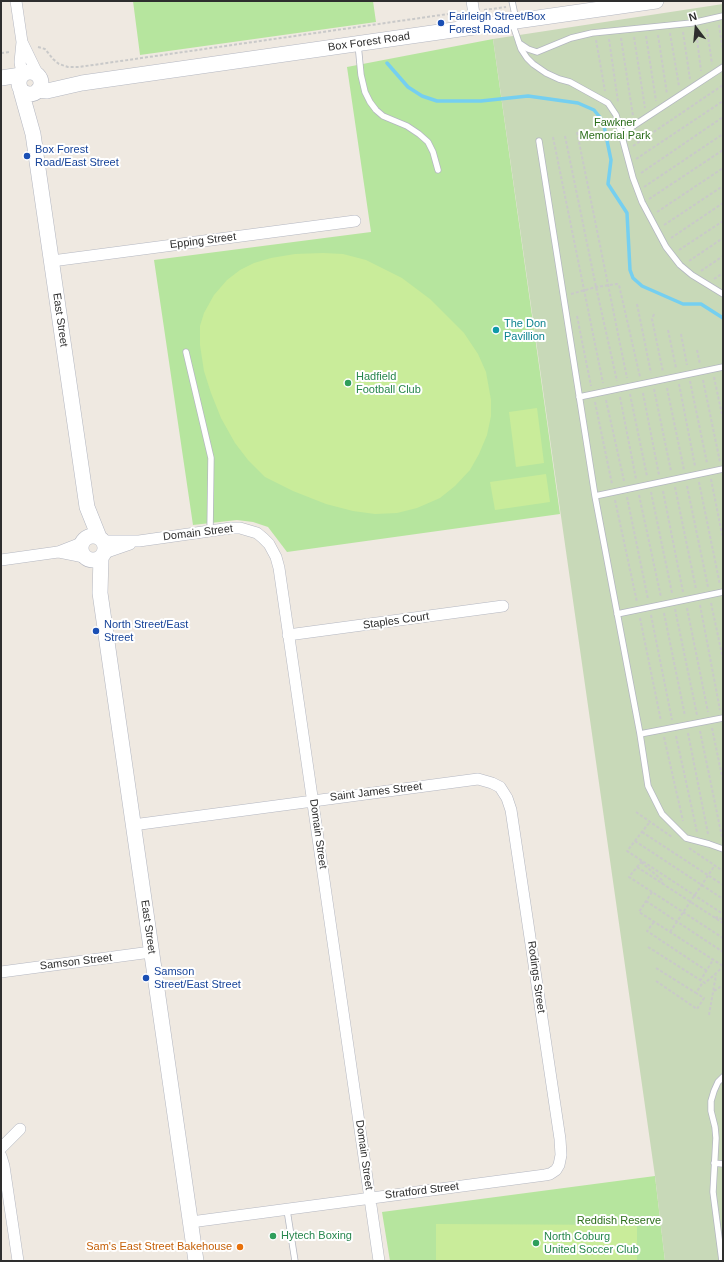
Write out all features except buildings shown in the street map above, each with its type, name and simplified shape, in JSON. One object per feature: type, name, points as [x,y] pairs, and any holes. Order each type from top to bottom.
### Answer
[{"type":"street","points":[[16,1],[24,46],[20,62],[30,83]]},
{"type":"street","name":"Box Forest Road","points":[[1,85],[60,81],[82,83],[656,1]]},
{"type":"street","points":[[473,6],[476,27]]},
{"type":"street","points":[[1,78],[30,83]]},
{"type":"street","name":"East Street","points":[[30,83],[33,134],[196,1261]]},
{"type":"street","name":"Epping Street","points":[[52,261],[355,221]]},
{"type":"street","name":"Domain Street","points":[[1,560],[231,528],[240,528],[256,533],[269,544],[276,557],[279,568],[380,1261]]},
{"type":"street","name":"Staples Court","points":[[288,635],[503,606]]},
{"type":"street","name":"Saint James Street","points":[[133,825],[478,779],[492,782],[500,787]]},
{"type":"street","name":"Rodings Street","points":[[500,787],[507,798],[512,818],[560,1139],[561,1160],[556,1170]]},
{"type":"street","name":"Samson Street","points":[[1,972],[151,952]]},
{"type":"street","points":[[1,1148],[20,1129]]},
{"type":"street","points":[[1,1156],[4,1166],[18,1261]]},
{"type":"street","name":"Stratford Street","points":[[190,1222],[545,1175],[556,1170]]},
{"type":"lane","points":[[513,3],[514,22],[519,43],[527,58],[539,69],[570,82],[606,102],[616,115],[638,191],[656,230],[681,266],[693,276],[723,294]]},
{"type":"lane","points":[[519,43],[528,49],[537,52],[571,38],[595,33],[682,25],[720,16]]},
{"type":"lane","points":[[358,44],[365,92],[370,102],[383,116],[407,126],[428,142],[433,152],[438,170]]},
{"type":"lane","points":[[621,134],[723,67]]},
{"type":"lane","points":[[539,141],[595,496],[640,734],[648,786],[662,814],[686,838],[723,849]]},
{"type":"lane","points":[[186,352],[211,458],[210,532]]},
{"type":"lane","points":[[579,397],[723,367]]},
{"type":"lane","points":[[595,496],[722,469]]},
{"type":"lane","points":[[617,614],[722,592]]},
{"type":"lane","points":[[640,734],[722,718]]},
{"type":"lane","points":[[722,1261],[713,1192],[716,1138],[711,1111],[711,1101],[718,1082],[723,1077]]},
{"type":"lane","points":[[714,1163],[723,1164]]},
{"type":"lane","points":[[287,1210],[295,1261]]},
{"type":"path","name":"Box Forest Road","points":[[24,46],[45,49],[59,64],[68,67],[79,67],[378,25],[455,13],[473,6],[513,3]]},
{"type":"path","points":[[720,16],[723,52]]},
{"type":"path","points":[[706,20],[714,73]]},
{"type":"path","points":[[694,23],[702,80]]},
{"type":"path","points":[[682,25],[692,88]]},
{"type":"path","points":[[669,26],[680,95]]},
{"type":"path","points":[[645,28],[658,110]]},
{"type":"path","points":[[657,28],[669,103]]},
{"type":"path","points":[[633,30],[646,118]]},
{"type":"path","points":[[621,31],[634,126]]},
{"type":"path","points":[[608,32],[618,102]]},
{"type":"path","points":[[595,33],[606,102]]},
{"type":"path","points":[[626,150],[723,85]]},
{"type":"path","points":[[630,163],[723,101]]},
{"type":"path","points":[[634,178],[723,117]]},
{"type":"path","points":[[638,191],[723,134]]},
{"type":"path","points":[[643,203],[723,150]]},
{"type":"path","points":[[650,217],[723,168]]},
{"type":"path","points":[[656,230],[723,186]]},
{"type":"path","points":[[664,243],[723,203]]},
{"type":"path","points":[[672,254],[723,221]]},
{"type":"path","points":[[681,266],[723,238]]},
{"type":"path","points":[[693,276],[723,256]]},
{"type":"path","points":[[563,296],[596,287],[619,285],[641,384],[723,782]]},
{"type":"path","points":[[637,304],[722,718]]},
{"type":"path","points":[[575,309],[662,730],[686,838]]},
{"type":"path","points":[[668,330],[722,592]]},
{"type":"path","points":[[681,334],[723,539]]},
{"type":"path","points":[[697,350],[722,469]]},
{"type":"path","points":[[712,369],[723,419]]},
{"type":"path","points":[[649,823],[627,851],[723,914]]},
{"type":"path","points":[[642,832],[723,885]]},
{"type":"path","points":[[635,841],[723,899]]},
{"type":"path","points":[[641,861],[629,877],[723,938]]},
{"type":"path","points":[[641,861],[663,881],[662,884]]},
{"type":"path","points":[[670,932],[715,865]]},
{"type":"path","points":[[637,868],[723,923]]},
{"type":"path","points":[[648,947],[705,983],[723,967],[639,912],[652,892]]},
{"type":"path","points":[[646,901],[723,952]]},
{"type":"path","points":[[715,918],[718,917],[723,920]]},
{"type":"path","points":[[655,922],[647,932],[707,971]]},
{"type":"path","points":[[696,993],[713,960]]},
{"type":"path","points":[[656,968],[704,998],[697,1009],[656,981]]},
{"type":"path","points":[[709,1015],[716,973]]},
{"type":"path","points":[[714,991],[723,985]]},
{"type":"green space","points":[[133,1],[373,1],[376,22],[140,55]]},
{"type":"green space","name":"Fawkner Memorial Park","points":[[723,4],[723,1261],[665,1261],[655,1176],[493,39]]},
{"type":"green space","points":[[493,39],[560,514],[287,552],[268,527],[253,522],[237,520],[193,525],[154,260],[371,232],[347,67]]},
{"type":"green space","name":"Hadfield Football Club","points":[[295,254],[343,254],[366,260],[402,278],[430,299],[464,333],[478,354],[486,372],[491,400],[491,416],[487,435],[479,454],[470,470],[455,486],[440,498],[417,508],[397,513],[375,514],[353,511],[326,504],[293,491],[265,477],[248,460],[235,443],[221,418],[211,393],[204,371],[200,345],[200,326],[204,313],[214,295],[227,280],[240,270],[254,263],[271,258]]},
{"type":"green space","points":[[537,408],[544,463],[516,467],[509,412]]},
{"type":"green space","points":[[546,474],[550,502],[495,510],[490,482]]},
{"type":"green space","name":"Reddish Reserve","points":[[655,1176],[665,1261],[390,1261],[382,1212]]},
{"type":"green space","name":"North Coburg United Soccer Club","points":[[436,1224],[637,1225],[637,1261],[436,1261]]},
{"type":"waterway","points":[[387,63],[408,87],[422,96],[437,101],[481,101],[528,96],[578,103],[594,110],[603,121],[611,160],[608,184],[627,213],[630,270],[633,278],[642,286],[683,304],[701,304],[723,318]]},
{"type":"place","name":"Fairleigh Street/Box Forest Road","points":[[441,23]]},
{"type":"place","name":"Box Forest Road/East Street","points":[[27,156]]},
{"type":"place","name":"The Don Pavillion","points":[[496,330]]},
{"type":"place","name":"Hadfield Football Club","points":[[348,383]]},
{"type":"place","name":"North Street/East Street","points":[[96,631]]},
{"type":"place","name":"Samson Street/East Street","points":[[146,978]]},
{"type":"place","name":"Hytech Boxing","points":[[273,1236]]},
{"type":"place","name":"North Coburg United Soccer Club","points":[[536,1243]]},
{"type":"place","name":"Sam's East Street Bakehouse","points":[[240,1247]]}]
